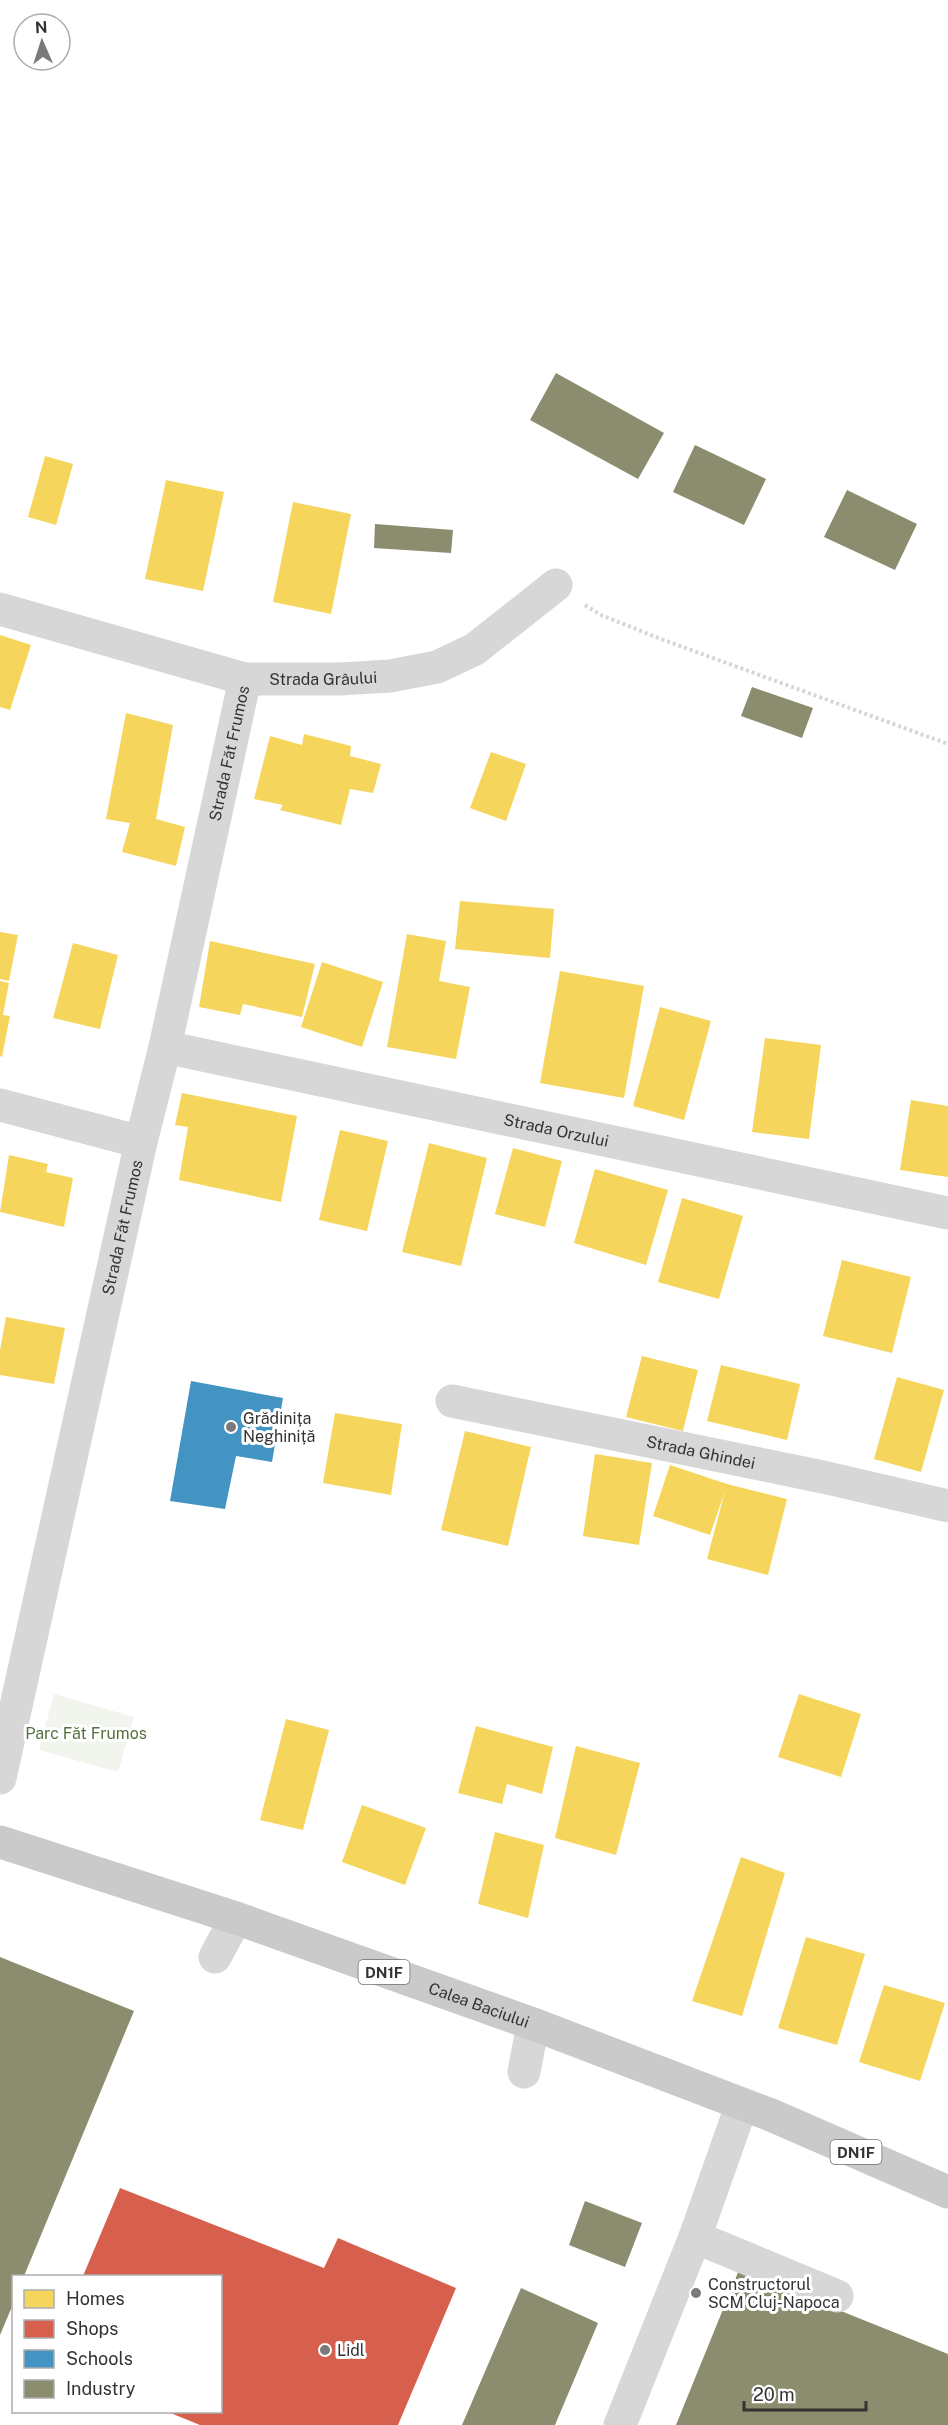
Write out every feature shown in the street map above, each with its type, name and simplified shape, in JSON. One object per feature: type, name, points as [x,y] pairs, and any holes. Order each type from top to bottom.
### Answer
[{"type":"main road","name":"Calea Baciului","points":[[0,1842],[236,1918],[533,2024],[946,2183]]},
{"type":"street","name":"Strada Grâului","points":[[0,609],[245,679],[340,679],[390,676],[437,667],[475,649],[556,585]]},
{"type":"street","name":"Strada Făt Frumos","points":[[0,1778],[141,1142],[165,1047],[245,679]]},
{"type":"street","name":"Strada Orzului","points":[[165,1047],[948,1213]]},
{"type":"street","points":[[0,1105],[141,1142]]},
{"type":"street","name":"Strada Ghindei","points":[[452,1401],[948,1506]]},
{"type":"street","points":[[215,1957],[236,1918]]},
{"type":"street","points":[[524,2072],[533,2024]]},
{"type":"street","points":[[620,2425],[695,2237],[742,2104]]},
{"type":"street","points":[[695,2237],[837,2296]]},
{"type":"path","points":[[556,585],[601,615],[948,744]]},
{"type":"green space","name":"Parc Făt Frumos","points":[[54,1694],[134,1717],[118,1772],[39,1750]]},
{"type":"building: Homes","points":[[45,456],[73,464],[56,525],[28,517]]},
{"type":"building: Homes","points":[[166,480],[224,492],[203,591],[145,579]]},
{"type":"building: Homes","points":[[293,502],[351,514],[331,614],[273,602]]},
{"type":"building: Homes","points":[[0,635],[31,645],[10,710],[0,707]]},
{"type":"building: Homes","points":[[126,713],[173,725],[156,819],[185,827],[176,866],[122,852],[130,823],[106,819]]},
{"type":"building: Homes","points":[[304,734],[351,746],[350,756],[381,764],[373,793],[350,789],[341,825],[280,810],[283,805],[254,799],[270,736],[302,745]]},
{"type":"building: Homes","points":[[491,752],[526,764],[506,821],[470,808]]},
{"type":"building: Homes","points":[[460,901],[554,909],[550,958],[455,949]]},
{"type":"building: Homes","points":[[0,932],[18,935],[9,981],[0,979]]},
{"type":"building: Homes","points":[[407,934],[446,941],[439,981],[470,987],[456,1059],[387,1047]]},
{"type":"building: Homes","points":[[210,941],[315,964],[302,1017],[243,1004],[240,1015],[199,1007]]},
{"type":"building: Homes","points":[[73,943],[118,955],[100,1029],[53,1018]]},
{"type":"building: Homes","points":[[322,962],[383,982],[362,1047],[301,1027]]},
{"type":"building: Homes","points":[[560,971],[644,986],[624,1098],[540,1083]]},
{"type":"building: Homes","points":[[0,981],[9,983],[3,1015],[10,1016],[2,1057],[0,1056]]},
{"type":"building: Homes","points":[[660,1007],[711,1021],[684,1120],[633,1106]]},
{"type":"building: Homes","points":[[765,1038],[821,1045],[809,1139],[752,1132]]},
{"type":"building: Homes","points":[[182,1093],[297,1116],[281,1202],[179,1180],[188,1127],[175,1125]]},
{"type":"building: Homes","points":[[911,1100],[948,1106],[948,1177],[900,1170]]},
{"type":"building: Homes","points":[[340,1130],[388,1141],[367,1231],[319,1220]]},
{"type":"building: Homes","points":[[429,1143],[487,1158],[461,1266],[402,1252]]},
{"type":"building: Homes","points":[[513,1148],[562,1161],[545,1227],[495,1214]]},
{"type":"building: Homes","points":[[9,1155],[48,1164],[46,1172],[73,1178],[64,1227],[0,1212]]},
{"type":"building: Homes","points":[[595,1169],[668,1190],[646,1265],[574,1243]]},
{"type":"building: Homes","points":[[682,1198],[743,1216],[719,1299],[658,1282]]},
{"type":"building: Homes","points":[[842,1260],[911,1277],[892,1353],[823,1336]]},
{"type":"building: Homes","points":[[6,1317],[65,1328],[54,1384],[0,1375],[0,1350]]},
{"type":"building: Homes","points":[[642,1356],[698,1370],[683,1431],[626,1417]]},
{"type":"building: Homes","points":[[721,1365],[800,1384],[787,1440],[707,1421]]},
{"type":"building: Homes","points":[[897,1377],[944,1390],[921,1472],[874,1459]]},
{"type":"building: Homes","points":[[335,1413],[402,1424],[391,1495],[323,1483]]},
{"type":"building: Homes","points":[[465,1431],[531,1447],[508,1546],[441,1530]]},
{"type":"building: Homes","points":[[595,1454],[652,1463],[639,1545],[583,1536]]},
{"type":"building: Homes","points":[[670,1465],[727,1484],[787,1499],[768,1575],[707,1559],[725,1491],[710,1535],[653,1516]]},
{"type":"building: Homes","points":[[799,1694],[861,1714],[841,1777],[778,1757]]},
{"type":"building: Homes","points":[[286,1719],[329,1730],[303,1830],[260,1820]]},
{"type":"building: Homes","points":[[476,1726],[553,1747],[542,1794],[507,1784],[502,1804],[458,1793]]},
{"type":"building: Homes","points":[[576,1746],[640,1763],[616,1855],[555,1838]]},
{"type":"building: Homes","points":[[362,1805],[426,1828],[405,1885],[342,1862]]},
{"type":"building: Homes","points":[[495,1832],[544,1845],[528,1918],[478,1904]]},
{"type":"building: Homes","points":[[741,1857],[785,1873],[742,2016],[692,2001]]},
{"type":"building: Homes","points":[[806,1937],[865,1954],[837,2045],[778,2028]]},
{"type":"building: Homes","points":[[884,1985],[945,2003],[920,2081],[859,2062]]},
{"type":"building: Shops","name":"Lidl","points":[[120,2188],[324,2268],[338,2238],[456,2288],[398,2425],[200,2425],[170,2413],[222,2413],[222,2275],[83,2275]]},
{"type":"building: Schools","name":"Grădinița Neghiniță","points":[[191,1381],[283,1398],[272,1462],[236,1456],[225,1509],[170,1501]]},
{"type":"building: Industry","points":[[556,373],[664,433],[638,479],[530,420]]},
{"type":"building: Industry","points":[[695,445],[766,479],[744,525],[673,492]]},
{"type":"building: Industry","points":[[847,490],[917,524],[895,570],[824,537]]},
{"type":"building: Industry","points":[[375,524],[453,530],[451,553],[374,548]]},
{"type":"building: Industry","points":[[752,687],[813,708],[802,738],[741,716]]},
{"type":"building: Industry","points":[[0,1957],[134,2011],[24,2275],[12,2275],[12,2307],[0,2335]]},
{"type":"building: Industry","points":[[585,2201],[642,2223],[625,2267],[569,2245]]},
{"type":"building: Industry","points":[[739,2270],[948,2354],[948,2425],[676,2425]]},
{"type":"building: Industry","points":[[521,2288],[598,2323],[555,2425],[462,2425]]},
{"type":"place","name":"Grădinița Neghiniță","points":[[231,1427]]},
{"type":"place","name":"Constructorul SCM Cluj-Napoca","points":[[696,2293]]},
{"type":"place","name":"Lidl","points":[[325,2350]]}]
